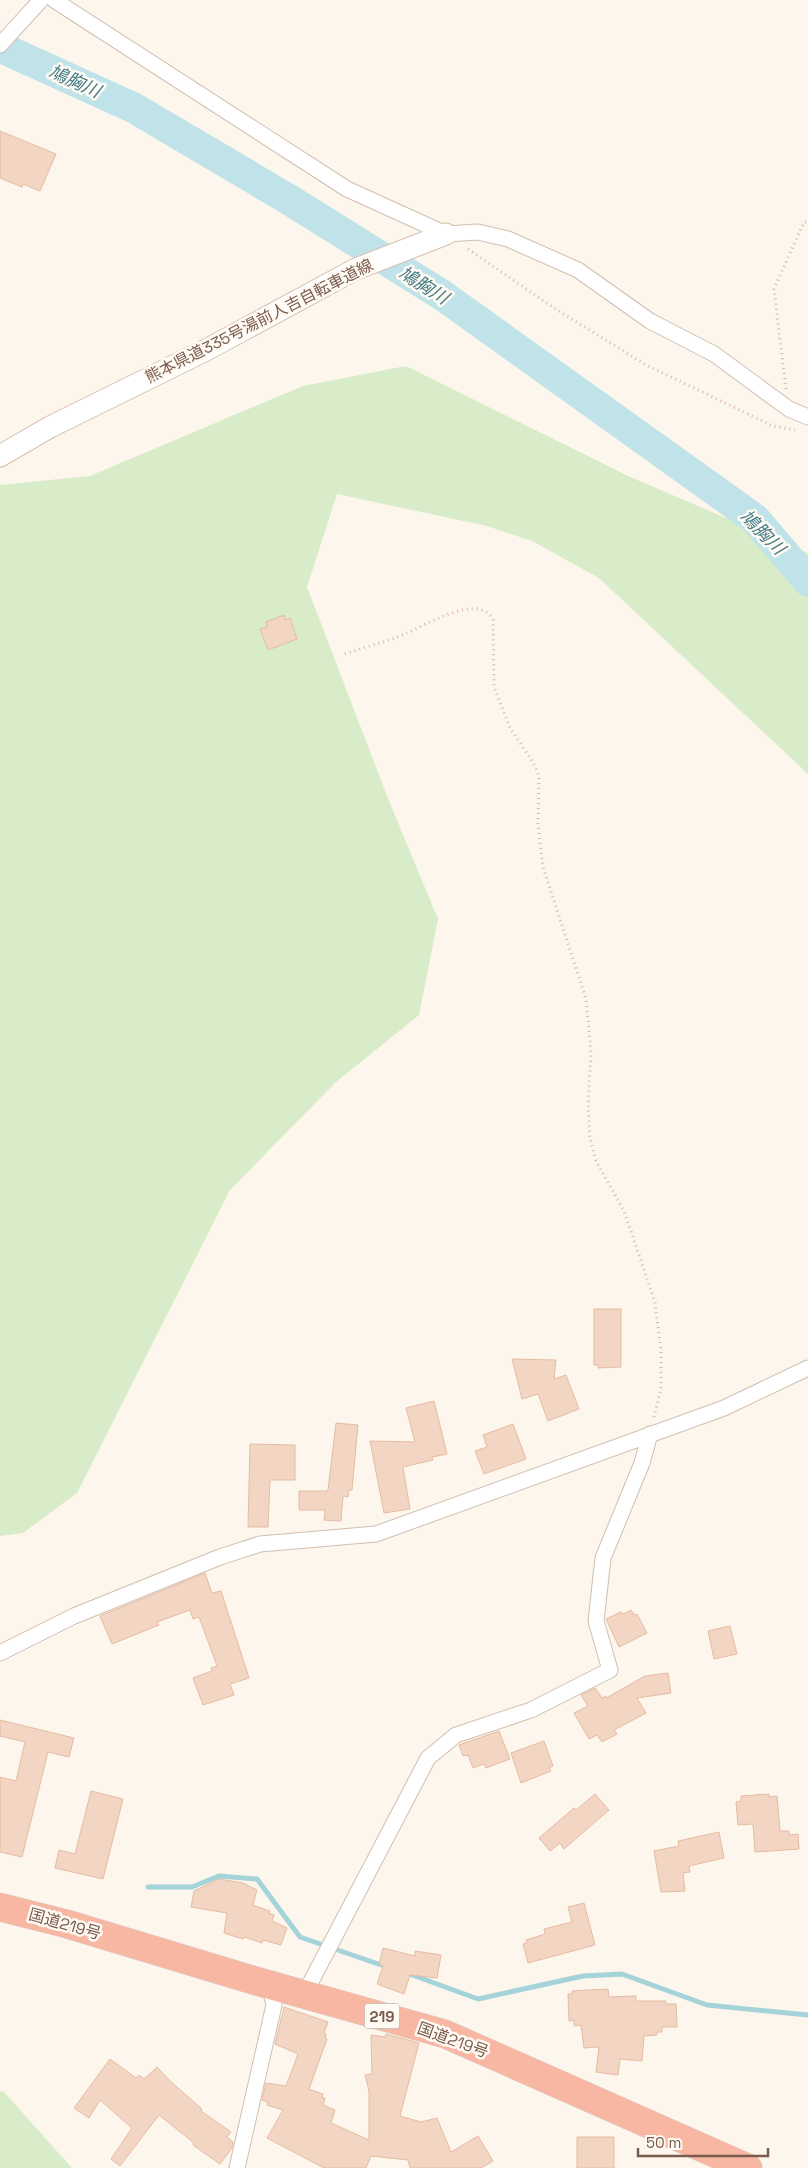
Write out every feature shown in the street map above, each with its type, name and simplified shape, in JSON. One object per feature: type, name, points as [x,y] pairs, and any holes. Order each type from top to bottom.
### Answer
[{"type":"highway","name":"国道219号","points":[[0,1907],[67,1924],[269,1985],[445,2034],[748,2168]]},
{"type":"main road","name":"熊本県道335号湯前人吉自転車道線","points":[[0,456],[50,427],[206,350],[356,269],[446,234]]},
{"type":"street","points":[[0,45],[41,0]]},
{"type":"street","points":[[54,0],[347,189],[446,234],[478,232],[508,239],[578,270],[650,322],[714,354],[789,409],[808,417]]},
{"type":"street","points":[[0,1652],[74,1616],[220,1556],[260,1544],[376,1534],[724,1408],[808,1368]]},
{"type":"street","points":[[304,1995],[428,1758],[456,1735],[530,1710],[610,1670],[596,1621],[603,1558],[642,1463],[650,1434]]},
{"type":"street","points":[[237,2168],[274,2005],[269,1985]]},
{"type":"path","points":[[789,409],[774,289],[804,222],[808,222]]},
{"type":"path","points":[[446,234],[554,308],[646,365],[773,426],[799,431]]},
{"type":"path","points":[[345,654],[406,634],[434,619],[466,610],[481,608],[489,613],[492,620],[494,688],[510,728],[533,762],[539,776],[538,825],[543,867],[559,921],[586,999],[591,1052],[588,1104],[590,1138],[596,1161],[624,1211],[655,1302],[661,1351],[661,1388],[650,1434]]},
{"type":"green space","points":[[406,366],[628,476],[808,553],[808,774],[599,578],[532,541],[487,526],[337,494],[307,587],[389,801],[438,919],[419,1015],[336,1082],[230,1190],[77,1493],[23,1533],[0,1536],[0,485],[90,476],[303,386]]},
{"type":"green space","points":[[0,2091],[4,2092],[72,2168],[0,2168]]},
{"type":"building","points":[[0,131],[56,154],[40,191],[23,184],[22,187],[0,178]]},
{"type":"building","points":[[284,615],[285,620],[290,618],[297,639],[268,650],[260,629],[267,627],[266,622]]},
{"type":"building","points":[[594,1309],[621,1309],[621,1367],[598,1368],[598,1365],[594,1365]]},
{"type":"building","points":[[512,1359],[556,1360],[554,1379],[566,1375],[579,1409],[548,1421],[538,1394],[522,1399]]},
{"type":"building","points":[[434,1401],[447,1454],[432,1457],[433,1460],[403,1467],[410,1509],[384,1513],[370,1441],[415,1442],[406,1408]]},
{"type":"building","points":[[336,1423],[358,1425],[352,1490],[349,1490],[348,1497],[343,1496],[341,1521],[324,1520],[325,1510],[299,1510],[299,1491],[328,1490]]},
{"type":"building","points":[[513,1424],[526,1459],[484,1474],[475,1451],[487,1447],[483,1435]]},
{"type":"building","points":[[250,1444],[295,1445],[295,1480],[270,1480],[268,1527],[248,1527]]},
{"type":"building","points":[[205,1573],[212,1593],[221,1591],[249,1678],[230,1684],[234,1695],[203,1705],[193,1678],[212,1671],[211,1668],[217,1666],[199,1617],[193,1619],[190,1610],[157,1622],[159,1625],[112,1644],[100,1616]]},
{"type":"building","points":[[631,1610],[634,1615],[637,1614],[647,1633],[619,1647],[606,1619],[621,1612],[623,1614]]},
{"type":"building","points":[[730,1626],[737,1654],[714,1659],[708,1631]]},
{"type":"building","points":[[668,1673],[671,1693],[637,1698],[646,1713],[614,1730],[617,1734],[602,1742],[597,1735],[589,1739],[574,1713],[588,1706],[581,1695],[595,1688],[602,1698],[605,1696],[606,1698],[645,1676]]},
{"type":"building","points":[[0,1720],[74,1738],[69,1757],[48,1752],[22,1857],[0,1852],[0,1777],[16,1781],[25,1742],[0,1736]]},
{"type":"building","points":[[499,1731],[510,1759],[486,1768],[484,1764],[473,1768],[468,1755],[463,1756],[459,1745]]},
{"type":"building","points":[[544,1741],[553,1766],[549,1768],[551,1771],[521,1783],[511,1753]]},
{"type":"building","points":[[91,1791],[123,1799],[103,1879],[55,1868],[59,1850],[75,1854]]},
{"type":"building","points":[[595,1794],[609,1810],[564,1849],[560,1843],[550,1851],[539,1838],[574,1808],[576,1810]]},
{"type":"building","points":[[769,1794],[769,1797],[777,1796],[780,1831],[789,1831],[789,1835],[798,1834],[799,1849],[755,1852],[753,1824],[738,1825],[736,1802],[741,1801],[741,1796]]},
{"type":"building","points":[[719,1832],[724,1858],[689,1866],[690,1872],[683,1873],[685,1891],[661,1892],[654,1851],[679,1846],[678,1841]]},
{"type":"building","points":[[219,1879],[243,1883],[257,1890],[253,1905],[270,1911],[269,1913],[274,1915],[272,1921],[287,1928],[281,1945],[263,1940],[262,1943],[244,1937],[243,1939],[224,1933],[227,1913],[191,1907],[194,1891]]},
{"type":"building","points":[[584,1903],[595,1945],[528,1963],[523,1944],[527,1943],[526,1940],[545,1934],[544,1929],[572,1922],[568,1907]]},
{"type":"building","points":[[383,1948],[415,1956],[415,1951],[441,1955],[437,1978],[410,1975],[404,1994],[377,1984],[383,1966],[379,1964]]},
{"type":"building","points":[[608,1989],[609,1997],[636,1996],[636,2001],[666,2001],[666,2004],[676,2004],[677,2027],[662,2027],[662,2032],[657,2032],[657,2035],[644,2036],[642,2061],[620,2059],[618,2075],[596,2072],[599,2047],[584,2048],[581,2025],[574,2026],[574,2020],[569,2021],[568,1994],[572,1994],[572,1991]]},
{"type":"building","points":[[284,2007],[328,2022],[324,2033],[327,2039],[309,2089],[323,2094],[322,2098],[325,2098],[323,2105],[335,2110],[331,2123],[369,2140],[369,2091],[365,2075],[372,2074],[371,2035],[385,2037],[386,2034],[419,2043],[400,2116],[421,2122],[437,2118],[451,2152],[478,2136],[493,2161],[481,2168],[410,2168],[408,2160],[371,2156],[366,2168],[324,2168],[267,2138],[283,2110],[267,2105],[268,2102],[262,2100],[266,2083],[286,2086],[298,2054],[275,2044]]},
{"type":"building","points":[[110,2059],[136,2078],[139,2075],[144,2079],[157,2067],[202,2109],[201,2111],[231,2132],[227,2137],[233,2142],[232,2148],[220,2164],[193,2145],[194,2143],[159,2115],[120,2166],[111,2159],[132,2128],[100,2100],[89,2118],[74,2108]]},
{"type":"building","points":[[577,2137],[614,2137],[614,2168],[577,2168]]},
{"type":"waterway","name":"鳩胸川","points":[[0,47],[134,108],[288,199],[442,295],[755,519],[808,581]]},
{"type":"waterway","points":[[148,1887],[192,1887],[219,1876],[257,1879],[300,1937],[387,1967]]},
{"type":"waterway","points":[[407,1973],[478,1999],[583,1976],[622,1974],[707,2005],[808,2015]]}]
